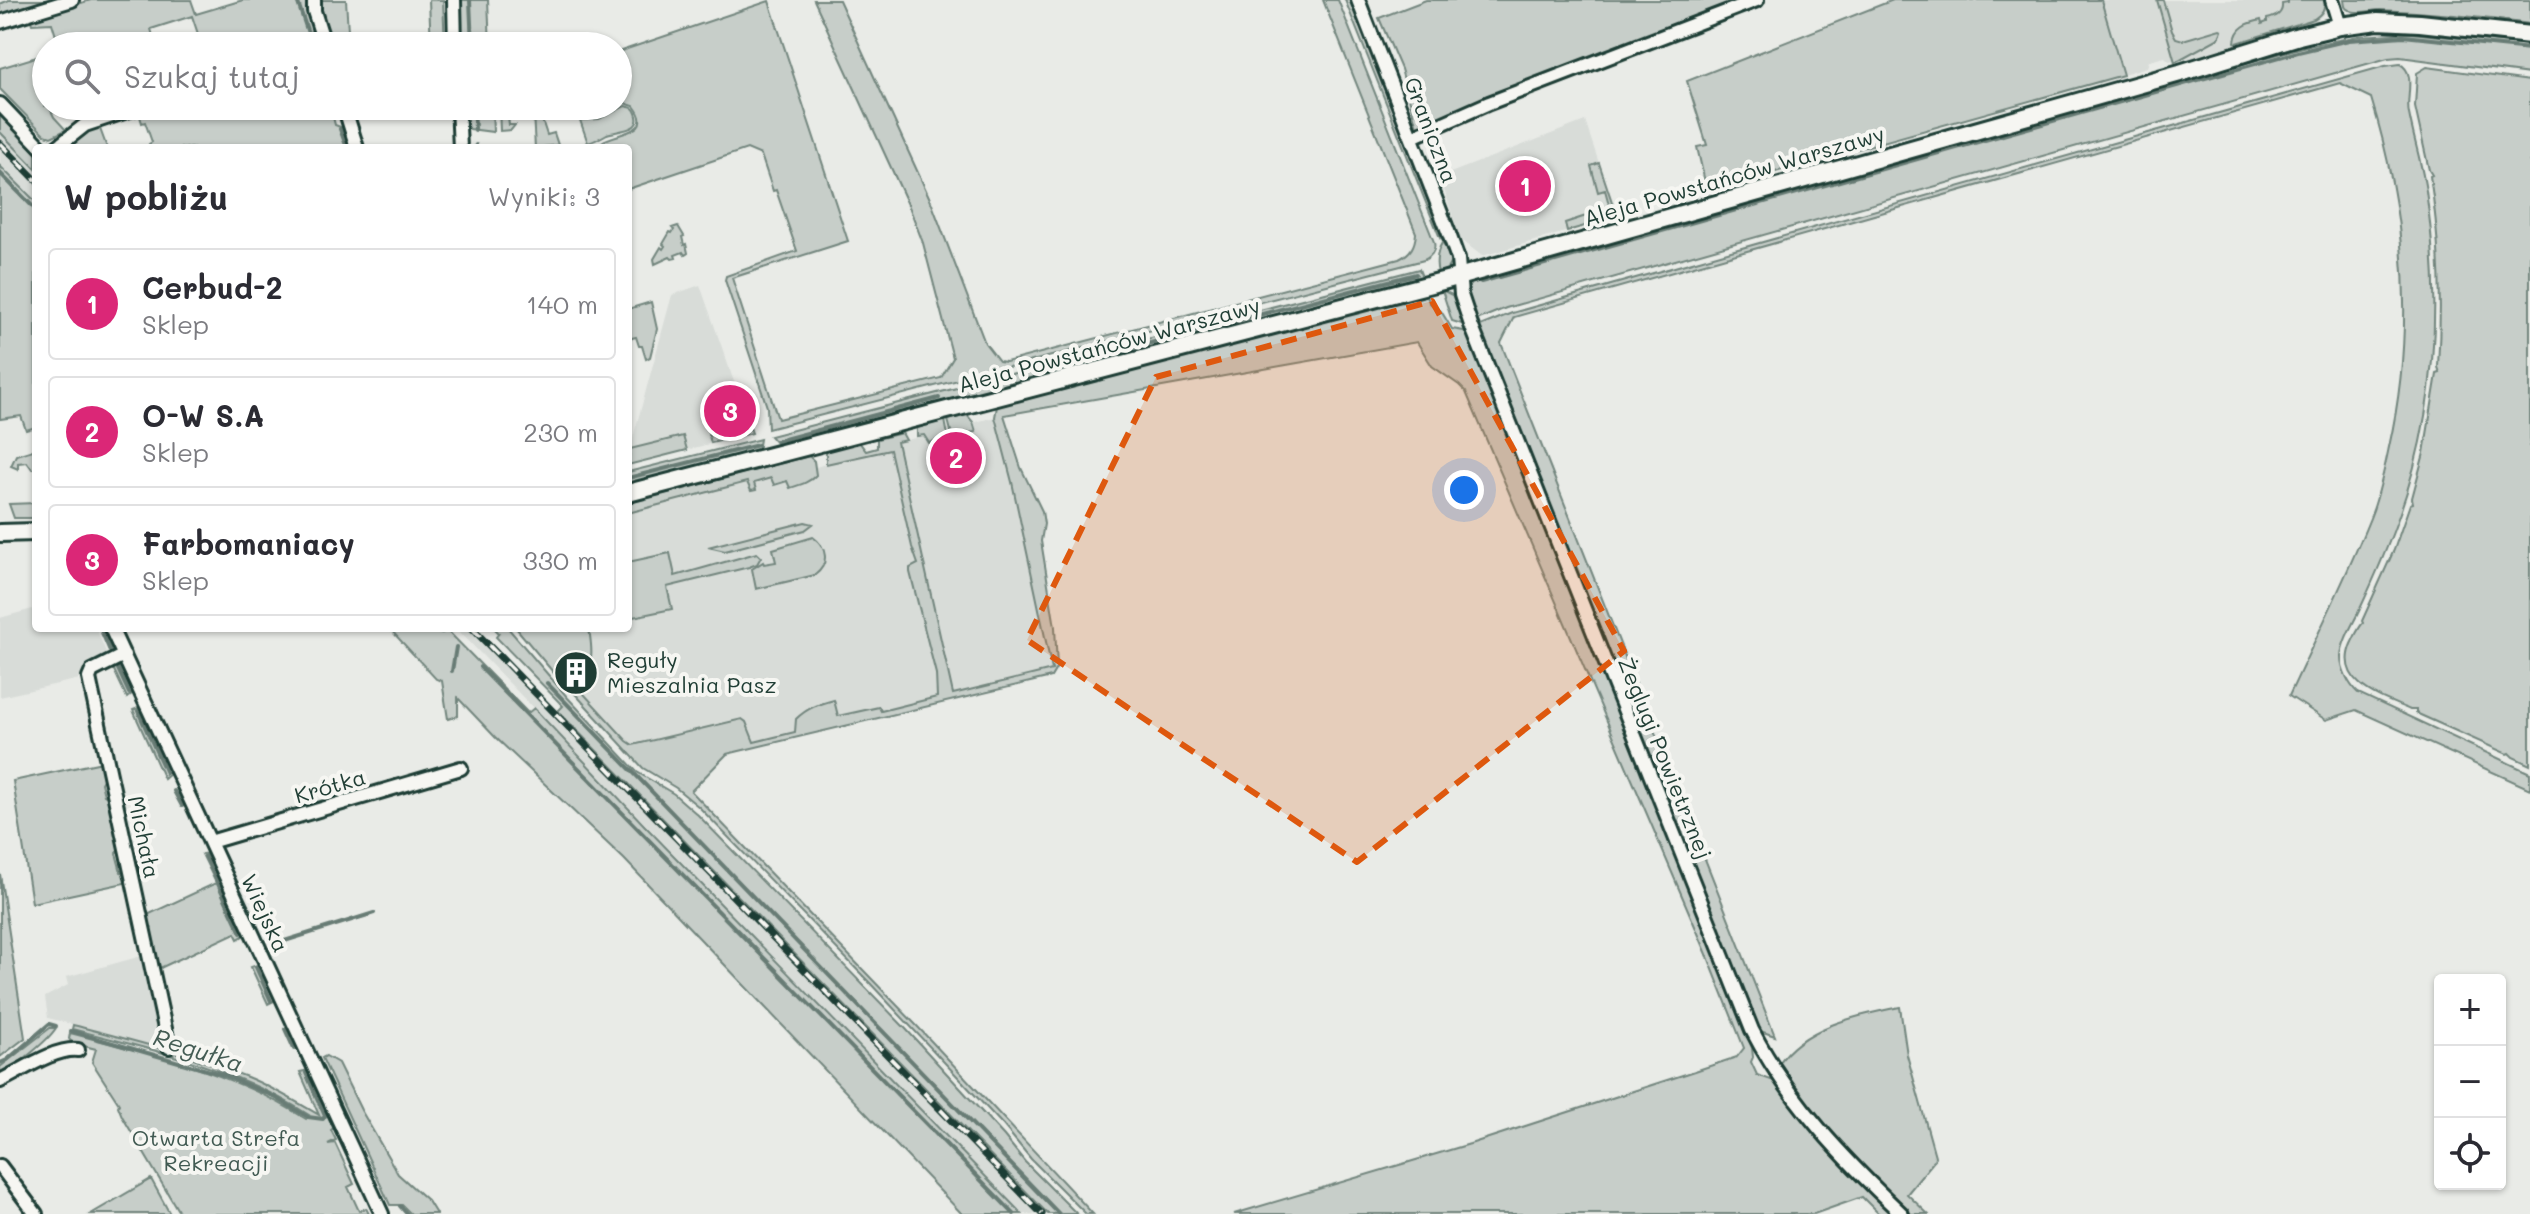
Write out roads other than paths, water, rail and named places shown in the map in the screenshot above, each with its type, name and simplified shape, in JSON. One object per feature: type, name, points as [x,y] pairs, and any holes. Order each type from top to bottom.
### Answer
[{"type":"street","points":[[0,22],[72,0]]},
{"type":"street","points":[[454,0],[455,32]]},
{"type":"street","name":"Graniczna","points":[[1358,0],[1456,254],[1458,277]]},
{"type":"street","points":[[1412,137],[1489,103],[1757,0]]},
{"type":"street","points":[[2332,0],[2340,26]]},
{"type":"street","points":[[314,6],[321,32]]},
{"type":"street","name":"Aleja Powstańców Warszawy","points":[[632,492],[1458,277],[2340,26],[2391,22],[2530,35]]},
{"type":"street","points":[[0,104],[38,144]]},
{"type":"street","points":[[61,144],[85,125],[100,120]]},
{"type":"street","points":[[348,120],[356,144]]},
{"type":"street","points":[[459,120],[460,144]]},
{"type":"street","name":"Żeglugi Powietrznej","points":[[1458,277],[1471,325],[1752,1030],[1782,1082],[1809,1118],[1902,1214]]},
{"type":"street","points":[[0,533],[32,532]]},
{"type":"street","name":"Wiejska","points":[[113,632],[382,1214]]},
{"type":"street","name":"Michała","points":[[124,655],[92,671],[89,678],[169,1047]]},
{"type":"street","name":"Krótka","points":[[210,842],[461,768]]},
{"type":"street","points":[[0,1081],[53,1055],[78,1050]]},
{"type":"street","points":[[0,1166],[36,1214]]},
{"type":"waterway","points":[[297,0],[308,32]]},
{"type":"waterway","points":[[470,0],[471,32]]},
{"type":"waterway","points":[[1481,282],[2349,40],[2403,36],[2530,49]]},
{"type":"waterway","points":[[475,120],[475,130]]},
{"type":"waterway","points":[[340,129],[346,144]]},
{"type":"waterway","points":[[0,173],[32,206]]},
{"type":"waterway","points":[[1039,372],[1416,274]]},
{"type":"waterway","points":[[777,441],[939,398]]},
{"type":"waterway","points":[[632,477],[758,445]]},
{"type":"waterway","points":[[102,632],[110,651]]},
{"type":"waterway","points":[[452,671],[456,647]]},
{"type":"waterway","points":[[480,667],[1014,1214]]},
{"type":"waterway","points":[[118,669],[129,693]]},
{"type":"waterway","points":[[547,683],[1059,1214]]},
{"type":"waterway","points":[[138,711],[166,773]]},
{"type":"waterway","points":[[174,791],[182,806]]},
{"type":"waterway","points":[[205,856],[241,933]]},
{"type":"waterway","points":[[275,944],[374,913]]},
{"type":"waterway","points":[[256,967],[271,1001]]},
{"type":"waterway","name":"Regułka","points":[[0,1063],[49,1024],[56,1026]]},
{"type":"waterway","points":[[285,1029],[294,1049]]},
{"type":"waterway","name":"Regułka","points":[[71,1031],[224,1075],[273,1096],[308,1117],[323,1119],[325,1116],[306,1073]]},
{"type":"waterway","name":"Regułka","points":[[400,1206],[407,1214]]},
{"type":"railway","points":[[0,143],[32,176]]},
{"type":"railway","points":[[476,632],[1042,1214]]},
{"type":"place","name":"Cerbud-2","points":[[1525,186]]},
{"type":"place","name":"Farbomaniacy","points":[[730,411]]},
{"type":"place","name":"O-W S.A","points":[[956,458]]},
{"type":"place","name":"Reguły Mieszalnia Pasz","points":[[576,673]]},
{"type":"park label","name":"Otwarta Strefa Rekreacji","points":[[216,1150]]}]
